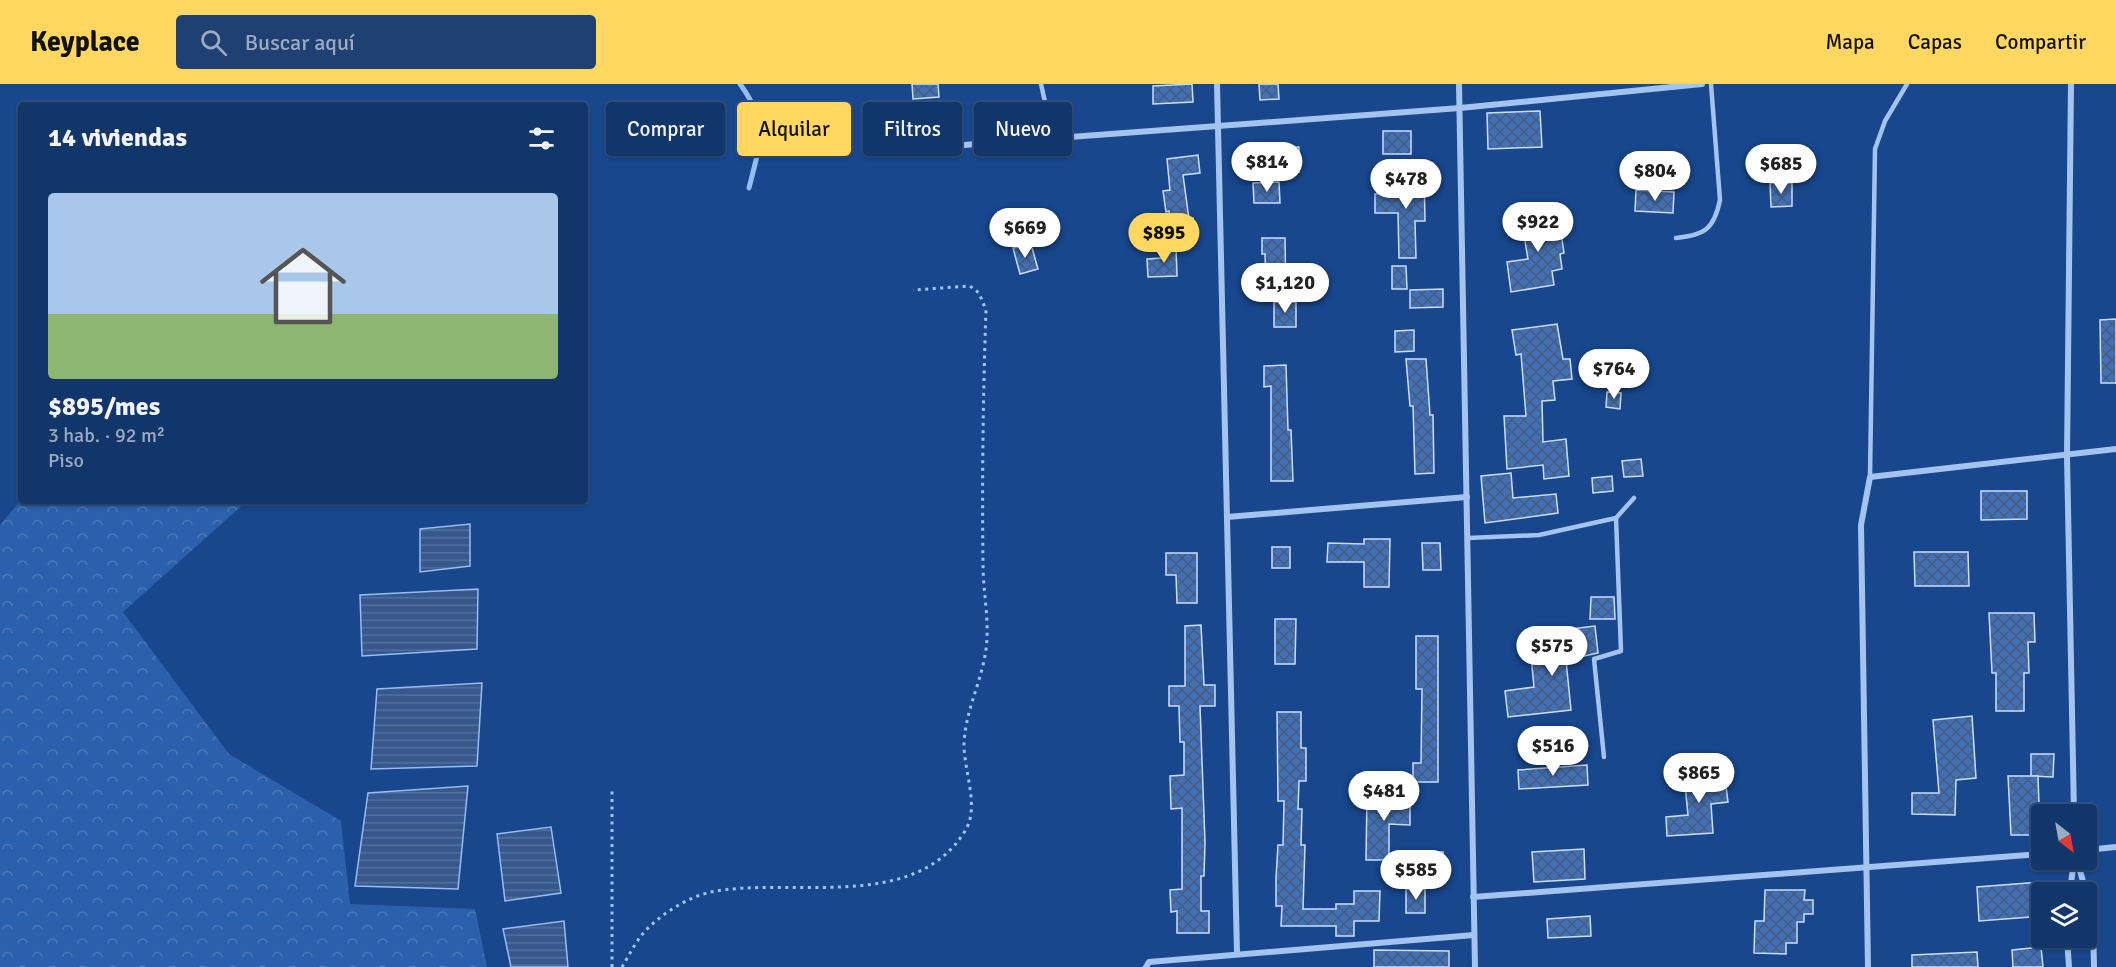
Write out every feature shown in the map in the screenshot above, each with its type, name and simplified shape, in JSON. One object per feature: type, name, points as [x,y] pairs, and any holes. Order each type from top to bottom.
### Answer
[{"type":"street","points":[[1217,84],[1237,953]]},
{"type":"street","points":[[1459,84],[1475,967]]},
{"type":"street","points":[[1072,137],[1460,108],[1702,84]]},
{"type":"street","points":[[2071,84],[2067,456],[2074,804]]},
{"type":"street","points":[[1868,967],[1861,525],[1870,477],[2116,449]]},
{"type":"street","points":[[1227,517],[1467,497]]},
{"type":"street","points":[[2097,849],[2116,847]]},
{"type":"street","points":[[1473,897],[2031,855]]},
{"type":"street","points":[[1146,967],[1149,962],[1237,953],[1474,934]]},
{"type":"street","points":[[2068,948],[2069,967]]},
{"type":"street","points":[[2094,948],[2094,967]]},
{"type":"lane","points":[[1041,84],[1045,102]]},
{"type":"lane","points":[[1676,238],[1696,236],[1706,230],[1716,218],[1720,200],[1711,84]]},
{"type":"lane","points":[[1870,477],[1875,148],[1885,121],[1907,84]]},
{"type":"lane","points":[[1468,538],[1539,535],[1616,518],[1634,498]]},
{"type":"lane","points":[[1604,757],[1594,659],[1622,651],[1616,518]]},
{"type":"path","points":[[622,967],[642,934],[673,909],[710,892],[883,884],[926,867],[955,845],[967,829],[971,806],[964,748],[966,721],[981,672],[987,639],[983,568],[982,437],[986,310],[979,292],[970,286],[913,290]]},
{"type":"path","points":[[612,788],[612,967]]},
{"type":"green space","points":[[18,504],[244,504],[123,612],[229,754],[341,821],[350,904],[475,909],[487,967],[0,967],[0,525]]},
{"type":"shaded area","points":[[470,524],[470,566],[420,572],[420,529]]},
{"type":"shaded area","points":[[478,589],[477,649],[362,656],[360,595]]},
{"type":"shaded area","points":[[482,683],[477,766],[371,769],[377,689]]},
{"type":"shaded area","points":[[468,786],[458,889],[355,886],[368,793]]},
{"type":"shaded area","points":[[551,827],[561,893],[505,901],[497,834]]},
{"type":"shaded area","points":[[564,921],[568,967],[511,967],[503,929]]},
{"type":"building","points":[[912,84],[938,84],[939,97],[913,99]]},
{"type":"building","points":[[1192,84],[1193,102],[1153,104],[1153,86]]},
{"type":"building","points":[[1259,84],[1278,84],[1279,99],[1260,100]]},
{"type":"building","points":[[1540,111],[1542,147],[1488,149],[1487,113]]},
{"type":"building","points":[[1383,131],[1411,131],[1411,154],[1383,154]]},
{"type":"building","points":[[1299,147],[1299,172],[1267,172],[1266,148]]},
{"type":"building","points":[[1198,155],[1200,173],[1183,175],[1189,219],[1193,218],[1194,238],[1170,239],[1169,211],[1166,212],[1163,191],[1170,190],[1167,159]]},
{"type":"building","points":[[1407,169],[1424,169],[1425,221],[1415,221],[1416,258],[1399,258],[1398,213],[1375,213],[1375,194],[1407,192]]},
{"type":"building","points":[[1279,182],[1280,203],[1254,203],[1253,183]]},
{"type":"building","points":[[1770,183],[1792,183],[1792,206],[1771,207]]},
{"type":"building","points":[[1636,190],[1674,192],[1673,213],[1635,211]]},
{"type":"building","points":[[1558,212],[1564,253],[1560,254],[1562,269],[1552,271],[1554,285],[1511,292],[1507,262],[1528,259],[1521,218]]},
{"type":"building","points":[[1262,238],[1285,238],[1286,296],[1266,296],[1265,254],[1262,254]]},
{"type":"building","points":[[1031,244],[1038,269],[1020,274],[1013,248]]},
{"type":"building","points":[[1176,247],[1177,276],[1148,277],[1147,259],[1162,258],[1162,248]]},
{"type":"building","points":[[1392,266],[1406,266],[1407,289],[1392,289]]},
{"type":"building","points":[[1443,289],[1443,307],[1410,308],[1410,290]]},
{"type":"building","points":[[1274,302],[1296,302],[1296,327],[1274,327]]},
{"type":"building","points":[[2116,319],[2116,383],[2101,383],[2100,320]]},
{"type":"building","points":[[1557,324],[1563,359],[1570,359],[1572,379],[1553,381],[1555,400],[1542,401],[1543,442],[1566,439],[1569,476],[1544,479],[1543,465],[1507,469],[1504,416],[1526,416],[1521,354],[1516,355],[1512,330]]},
{"type":"building","points":[[1414,330],[1414,351],[1395,352],[1395,331]]},
{"type":"building","points":[[1406,359],[1426,359],[1430,415],[1433,415],[1434,473],[1415,474],[1413,406],[1410,406]]},
{"type":"building","points":[[1286,365],[1288,430],[1291,430],[1293,481],[1271,481],[1271,386],[1264,387],[1264,366]]},
{"type":"building","points":[[1607,392],[1621,393],[1620,409],[1606,407]]},
{"type":"building","points":[[1641,459],[1643,476],[1624,477],[1622,461]]},
{"type":"building","points":[[1511,473],[1513,498],[1556,494],[1558,513],[1485,523],[1481,476]]},
{"type":"building","points":[[1612,476],[1613,491],[1593,493],[1592,478]]},
{"type":"building","points":[[1981,491],[2027,491],[2027,519],[1981,520]]},
{"type":"building","points":[[1364,539],[1390,539],[1389,587],[1364,587],[1364,562],[1327,562],[1328,543],[1364,544]]},
{"type":"building","points":[[1422,543],[1440,543],[1441,570],[1423,570]]},
{"type":"building","points":[[1272,547],[1290,547],[1290,568],[1272,568]]},
{"type":"building","points":[[1914,552],[1968,552],[1969,586],[1915,586]]},
{"type":"building","points":[[1166,553],[1197,553],[1197,603],[1177,603],[1176,575],[1166,575]]},
{"type":"building","points":[[1591,597],[1614,597],[1615,619],[1590,619]]},
{"type":"building","points":[[1989,613],[2034,613],[2035,642],[2028,642],[2029,673],[2024,673],[2024,711],[1996,711],[1996,673],[1992,673]]},
{"type":"building","points":[[1275,619],[1296,619],[1295,664],[1275,664]]},
{"type":"building","points":[[1201,625],[1204,685],[1215,685],[1215,706],[1200,706],[1205,843],[1204,876],[1201,876],[1201,911],[1209,911],[1209,933],[1177,933],[1177,911],[1171,912],[1170,890],[1182,889],[1182,808],[1171,809],[1170,776],[1184,775],[1184,742],[1180,742],[1179,706],[1169,706],[1169,686],[1185,686],[1185,626]]},
{"type":"building","points":[[1595,626],[1598,653],[1566,660],[1571,710],[1508,717],[1505,691],[1534,687],[1531,656],[1564,652],[1562,630]]},
{"type":"building","points":[[1416,636],[1438,636],[1438,782],[1413,782],[1413,763],[1421,763],[1422,689],[1416,689]]},
{"type":"building","points":[[1277,712],[1301,712],[1301,748],[1306,748],[1306,781],[1299,781],[1298,809],[1302,809],[1301,845],[1305,845],[1303,909],[1336,909],[1336,904],[1354,904],[1354,891],[1380,891],[1379,921],[1354,921],[1354,936],[1336,936],[1336,926],[1281,926],[1282,906],[1276,906],[1276,878],[1278,845],[1283,845],[1284,801],[1278,801]]},
{"type":"building","points":[[1972,716],[1976,778],[1956,780],[1955,815],[1912,814],[1912,793],[1939,793],[1933,720]]},
{"type":"building","points":[[2031,754],[2054,754],[2053,777],[2031,776]]},
{"type":"building","points":[[1587,765],[1588,785],[1519,789],[1518,770]]},
{"type":"building","points":[[1724,770],[1728,802],[1711,804],[1713,833],[1667,836],[1666,817],[1688,815],[1684,775]]},
{"type":"building","points":[[2008,776],[2038,776],[2039,804],[2031,804],[2031,835],[2011,835]]},
{"type":"building","points":[[1367,794],[1410,794],[1410,825],[1389,824],[1389,860],[1366,860]]},
{"type":"building","points":[[1584,849],[1585,879],[1534,882],[1532,852]]},
{"type":"building","points":[[1424,852],[1443,852],[1443,872],[1424,872]]},
{"type":"building","points":[[2031,883],[2031,917],[1979,921],[1977,887]]},
{"type":"building","points":[[1406,889],[1425,889],[1425,913],[1406,913]]},
{"type":"building","points":[[1765,890],[1805,890],[1804,900],[1813,900],[1813,914],[1804,914],[1804,922],[1797,922],[1797,943],[1786,943],[1786,954],[1754,953],[1755,921],[1764,921]]},
{"type":"building","points":[[1590,916],[1591,936],[1548,938],[1547,919]]},
{"type":"building","points":[[2041,948],[2043,967],[2013,967],[2012,950]]},
{"type":"building","points":[[1374,950],[1449,951],[1449,967],[1374,967]]},
{"type":"building","points":[[1977,952],[1978,967],[1912,967],[1912,955]]},
{"type":"waterway","points":[[740,84],[756,111],[760,134],[749,188]]}]
